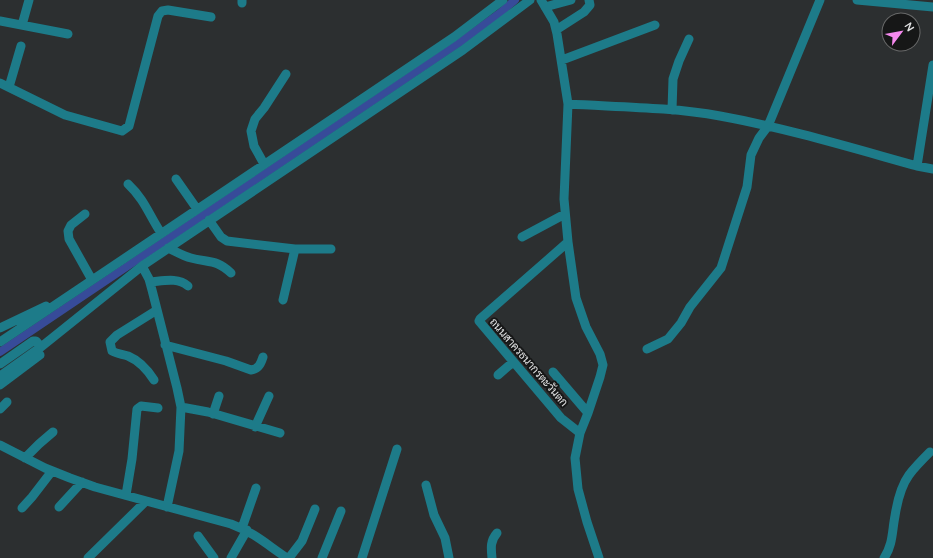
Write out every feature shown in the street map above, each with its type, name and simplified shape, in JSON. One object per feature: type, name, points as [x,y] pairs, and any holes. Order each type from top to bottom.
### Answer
[{"type":"street","points":[[22,25],[29,0]]},
{"type":"street","points":[[0,342],[454,37],[503,0]]},
{"type":"street","points":[[0,376],[41,347],[142,266],[464,50],[530,0]]},
{"type":"street","points":[[571,0],[543,3],[556,30],[568,104],[564,199],[568,242],[576,298],[586,327],[600,354],[603,365],[580,433],[576,458],[578,489],[599,558]]},
{"type":"street","points":[[556,30],[584,12],[590,5],[589,0]]},
{"type":"street","points":[[646,349],[668,339],[681,323],[690,307],[721,268],[747,187],[752,155],[759,138],[768,126],[820,0]]},
{"type":"street","points":[[857,0],[933,7]]},
{"type":"street","points":[[0,83],[65,115],[122,132],[129,126],[158,16],[162,11],[168,10],[211,17]]},
{"type":"street","points":[[0,21],[68,34]]},
{"type":"street","points":[[562,60],[655,26]]},
{"type":"street","points":[[672,110],[674,79],[679,61],[689,40]]},
{"type":"street","points":[[9,87],[21,46]]},
{"type":"street","points":[[917,166],[933,65]]},
{"type":"street","points":[[264,164],[254,146],[252,131],[255,119],[286,74]]},
{"type":"street","points":[[568,104],[672,110],[718,116],[768,126],[933,169]]},
{"type":"street","points":[[176,179],[197,209]]},
{"type":"street","points":[[128,184],[138,193],[153,222],[162,233]]},
{"type":"street","points":[[85,214],[71,225],[68,231],[69,239],[92,280]]},
{"type":"street","points":[[522,237],[565,214]]},
{"type":"street","points":[[210,220],[221,237],[227,241],[295,248],[331,249]]},
{"type":"street","name":"ถนนสาครธนากรตะวันตก","points":[[568,242],[480,319],[480,324],[561,418],[580,433]]},
{"type":"street","points":[[168,248],[190,258],[214,262],[223,266],[231,273]]},
{"type":"street","points":[[283,300],[295,248]]},
{"type":"street","points":[[142,266],[150,282],[181,407],[179,451],[167,507]]},
{"type":"street","points":[[150,282],[168,280],[183,281],[188,286]]},
{"type":"street","points":[[0,328],[71,294]]},
{"type":"street","points":[[154,380],[148,370],[138,362],[130,357],[112,351],[110,342],[117,335],[157,310]]},
{"type":"street","points":[[0,385],[42,353],[56,335]]},
{"type":"street","points":[[0,364],[33,341],[36,341],[41,347]]},
{"type":"street","points":[[165,345],[201,354],[251,370],[260,364],[263,357]]},
{"type":"street","points":[[498,375],[513,362]]},
{"type":"street","points":[[553,372],[588,413]]},
{"type":"street","points":[[213,414],[219,396]]},
{"type":"street","points":[[255,427],[269,396]]},
{"type":"street","points":[[0,409],[7,402]]},
{"type":"street","points":[[126,495],[132,459],[137,409],[141,406],[158,408]]},
{"type":"street","points":[[181,407],[213,414],[280,433]]},
{"type":"street","points":[[26,458],[53,432]]},
{"type":"street","points":[[0,446],[52,471],[82,482],[244,529],[259,537],[288,558],[302,541],[315,509]]},
{"type":"street","points":[[362,558],[397,450]]},
{"type":"street","points":[[884,558],[888,552],[892,537],[895,516],[904,482],[930,452]]},
{"type":"street","points":[[22,508],[52,471]]},
{"type":"street","points":[[59,507],[82,482]]},
{"type":"street","points":[[426,485],[432,510],[444,538],[450,558]]},
{"type":"street","points":[[231,558],[244,529],[256,488]]},
{"type":"street","points":[[88,558],[146,501]]},
{"type":"street","points":[[322,558],[341,512]]},
{"type":"street","points":[[492,558],[492,543],[493,538],[497,533]]},
{"type":"street","points":[[198,536],[214,558]]},
{"type":"waterway","points":[[0,352],[459,43],[515,0]]}]
